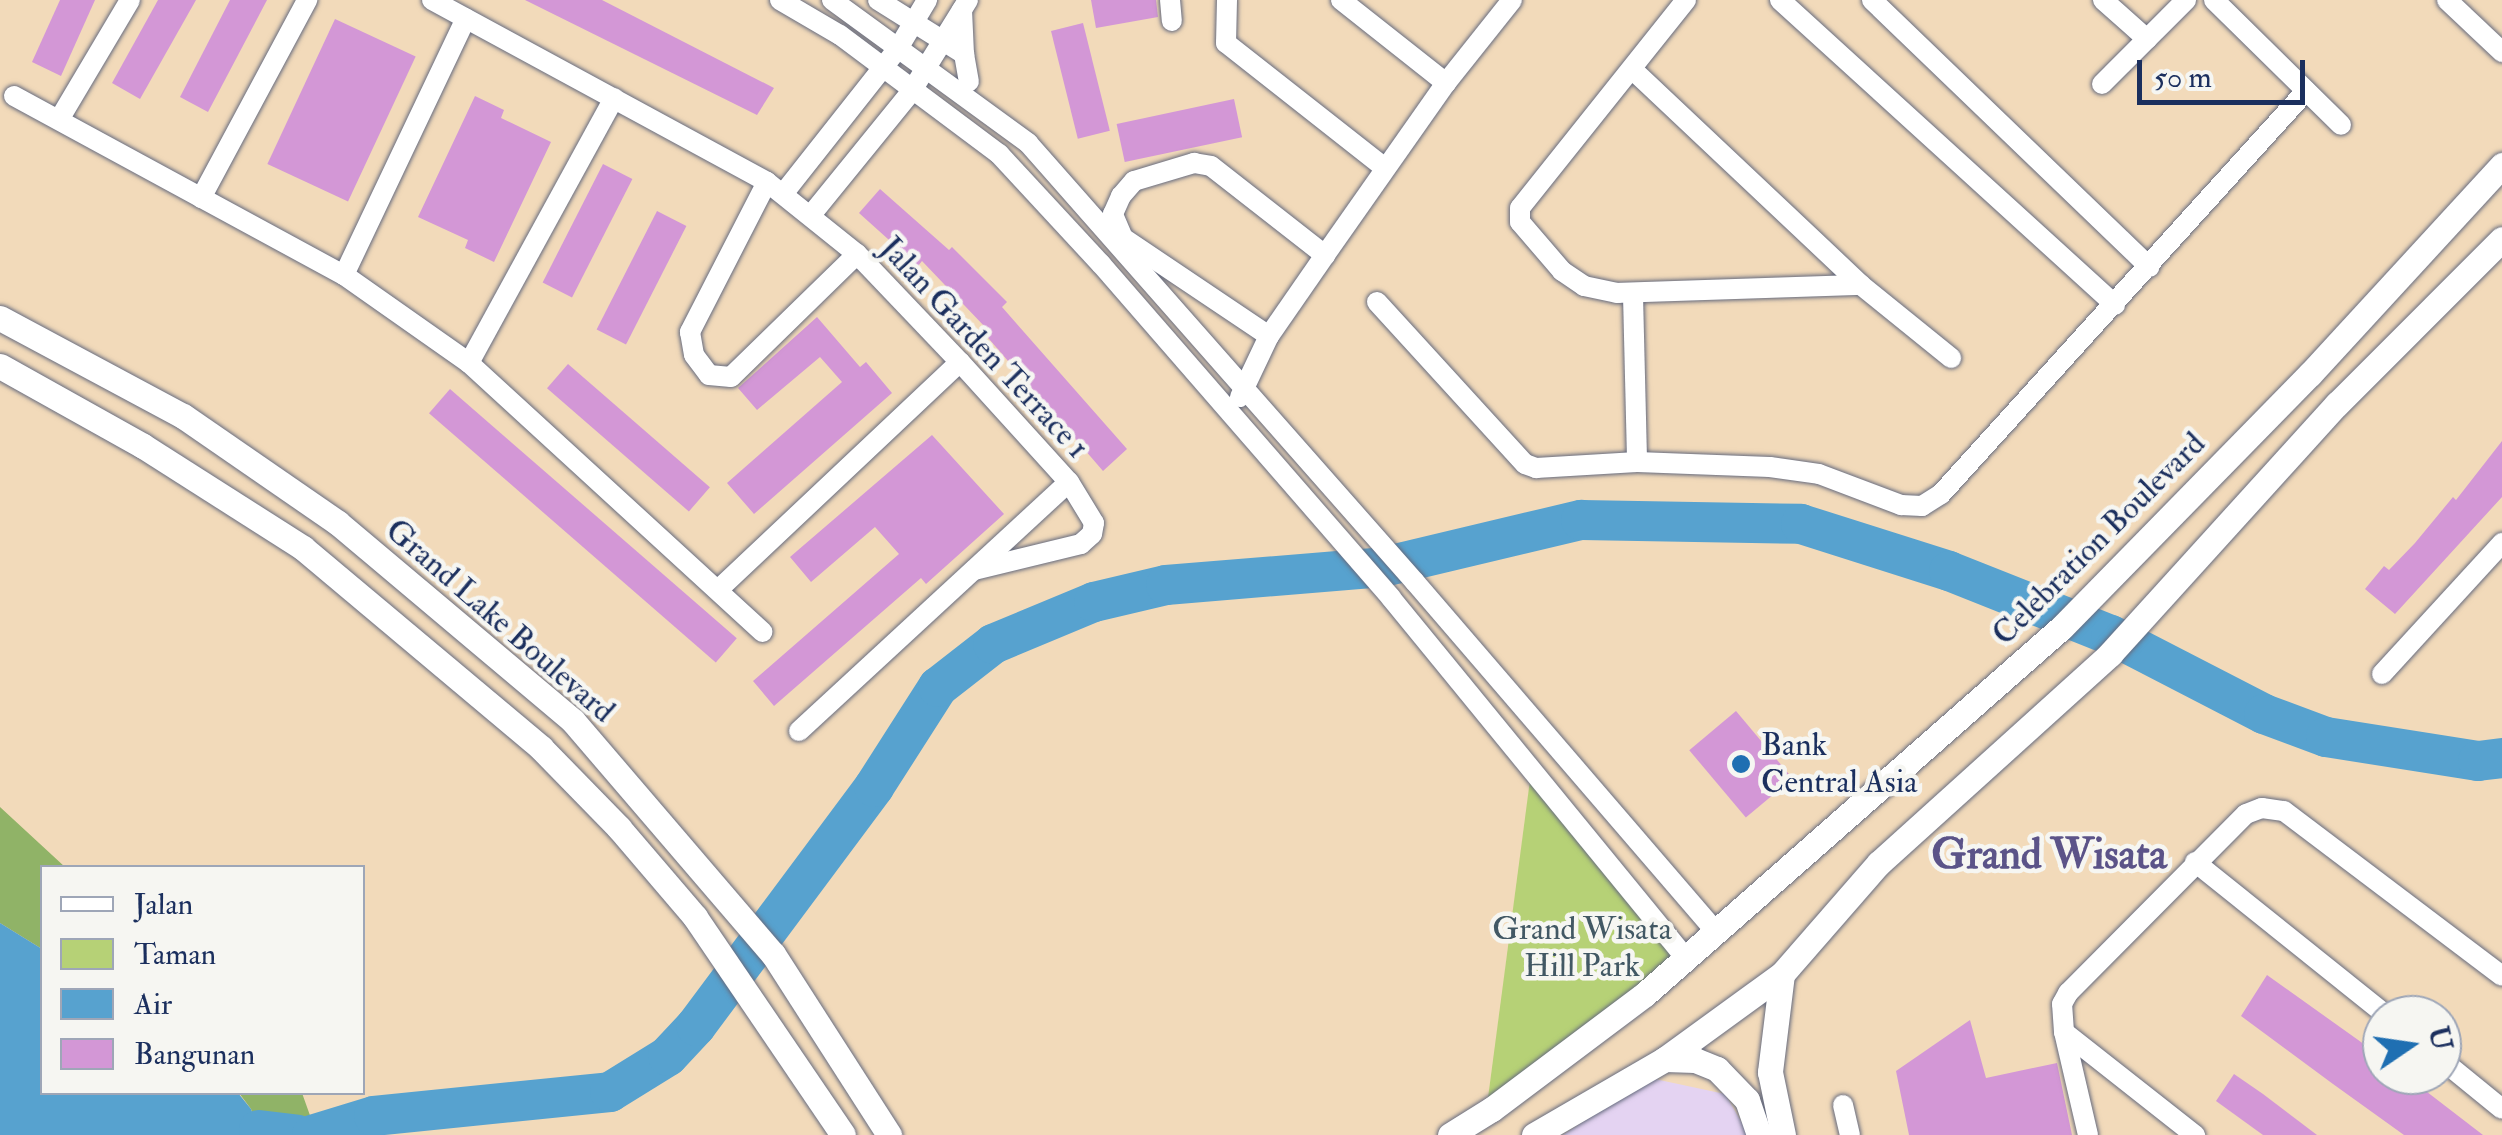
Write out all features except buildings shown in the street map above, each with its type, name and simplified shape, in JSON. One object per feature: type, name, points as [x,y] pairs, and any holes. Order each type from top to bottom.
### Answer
[{"type":"street","points":[[60,118],[130,0]]},
{"type":"street","points":[[201,198],[307,0]]},
{"type":"street","name":"Jalan Garden Terrace 1","points":[[432,0],[775,188],[857,254],[960,362],[1069,482],[1091,513],[1092,534],[1066,550],[974,570]]},
{"type":"street","points":[[780,0],[840,35],[911,92],[999,154],[1362,563],[1686,958]]},
{"type":"street","points":[[832,0],[1028,143],[1384,546],[1715,931]]},
{"type":"street","points":[[878,0],[964,54]]},
{"type":"street","points":[[857,254],[731,377],[709,375],[694,355],[690,332],[775,188],[882,70],[927,0]]},
{"type":"street","points":[[1227,0],[1226,43],[1386,168]]},
{"type":"street","points":[[1341,0],[1446,83]]},
{"type":"street","points":[[1231,413],[1270,336],[1325,254],[1446,83],[1512,0]]},
{"type":"street","points":[[1686,0],[1518,214],[1520,222],[1562,270],[1584,286],[1633,295],[1861,285]]},
{"type":"street","points":[[1780,0],[2115,305]]},
{"type":"street","points":[[1872,0],[2149,267]]},
{"type":"street","points":[[2103,0],[2146,40]]},
{"type":"street","points":[[2102,84],[2186,0]]},
{"type":"street","points":[[2214,0],[2342,125]]},
{"type":"street","points":[[2447,0],[2502,52]]},
{"type":"street","points":[[811,215],[911,92],[965,5]]},
{"type":"street","points":[[965,5],[964,54],[969,82]]},
{"type":"street","points":[[344,275],[466,18]]},
{"type":"street","points":[[1632,70],[1861,285],[1951,358]]},
{"type":"street","points":[[1377,302],[1525,464],[1550,470],[1637,462],[1770,467],[1819,474],[1901,505],[1922,506],[1940,494],[2306,92]]},
{"type":"street","points":[[14,96],[344,275],[469,364],[763,632]]},
{"type":"street","points":[[469,364],[614,98]]},
{"type":"street","points":[[1270,336],[1123,238],[1113,214],[1121,196],[1134,181],[1194,163],[1211,166],[1325,254]]},
{"type":"street","name":"Celebration Boulevard","points":[[1450,1135],[1492,1109],[1645,994],[2098,593],[2502,166]]},
{"type":"street","points":[[1534,1135],[1665,1059],[1782,974],[1880,863],[2110,654],[2338,404],[2502,239]]},
{"type":"street","points":[[1633,295],[1637,462]]},
{"type":"street","name":"Grand Lake Boulevard","points":[[0,318],[183,416],[338,523],[572,721],[773,954],[889,1135]]},
{"type":"street","points":[[720,589],[960,362]]},
{"type":"street","points":[[0,366],[143,446],[303,548],[541,748],[619,828],[695,917],[843,1135]]},
{"type":"street","points":[[799,731],[1069,482]]},
{"type":"street","points":[[2382,674],[2502,543]]},
{"type":"street","points":[[2088,1135],[2064,1032],[2062,1004],[2068,993],[2246,814],[2262,808],[2284,811],[2502,976]]},
{"type":"street","points":[[2195,862],[2362,996]]},
{"type":"street","points":[[1782,974],[1770,1072],[1784,1135]]},
{"type":"street","points":[[2064,1032],[2195,1135]]},
{"type":"street","points":[[1665,1059],[1694,1060],[1736,1084],[1759,1135]]},
{"type":"street","points":[[2462,1076],[2502,1109]]},
{"type":"street","points":[[1843,1104],[1850,1135]]},
{"type":"shaded area","points":[[1650,1078],[1725,1094],[1749,1135],[1563,1135]]},
{"type":"green space","name":"Grand Wisata Hill Park","points":[[1532,765],[1686,958],[1486,1113]]},
{"type":"green space","points":[[0,807],[63,865],[40,865],[40,948],[0,923]]},
{"type":"green space","points":[[240,1095],[303,1095],[317,1135],[260,1135],[251,1109]]},
{"type":"water","points":[[0,923],[40,948],[40,1095],[240,1095],[251,1109],[260,1135],[0,1135]]},
{"type":"waterway","points":[[312,1135],[374,1116],[610,1092],[668,1056],[696,1026],[874,787],[938,687],[993,644],[1094,602],[1166,585],[1383,567],[1581,520],[1801,524],[1949,571],[2111,635],[2264,714],[2326,737],[2478,761],[2502,758]]},
{"type":"waterway","points":[[259,1130],[297,1135]]},
{"type":"place","name":"Bank Central Asia","points":[[1741,764]]},
{"type":"district","name":"Grand Wisata","points":[[2049,855]]}]
